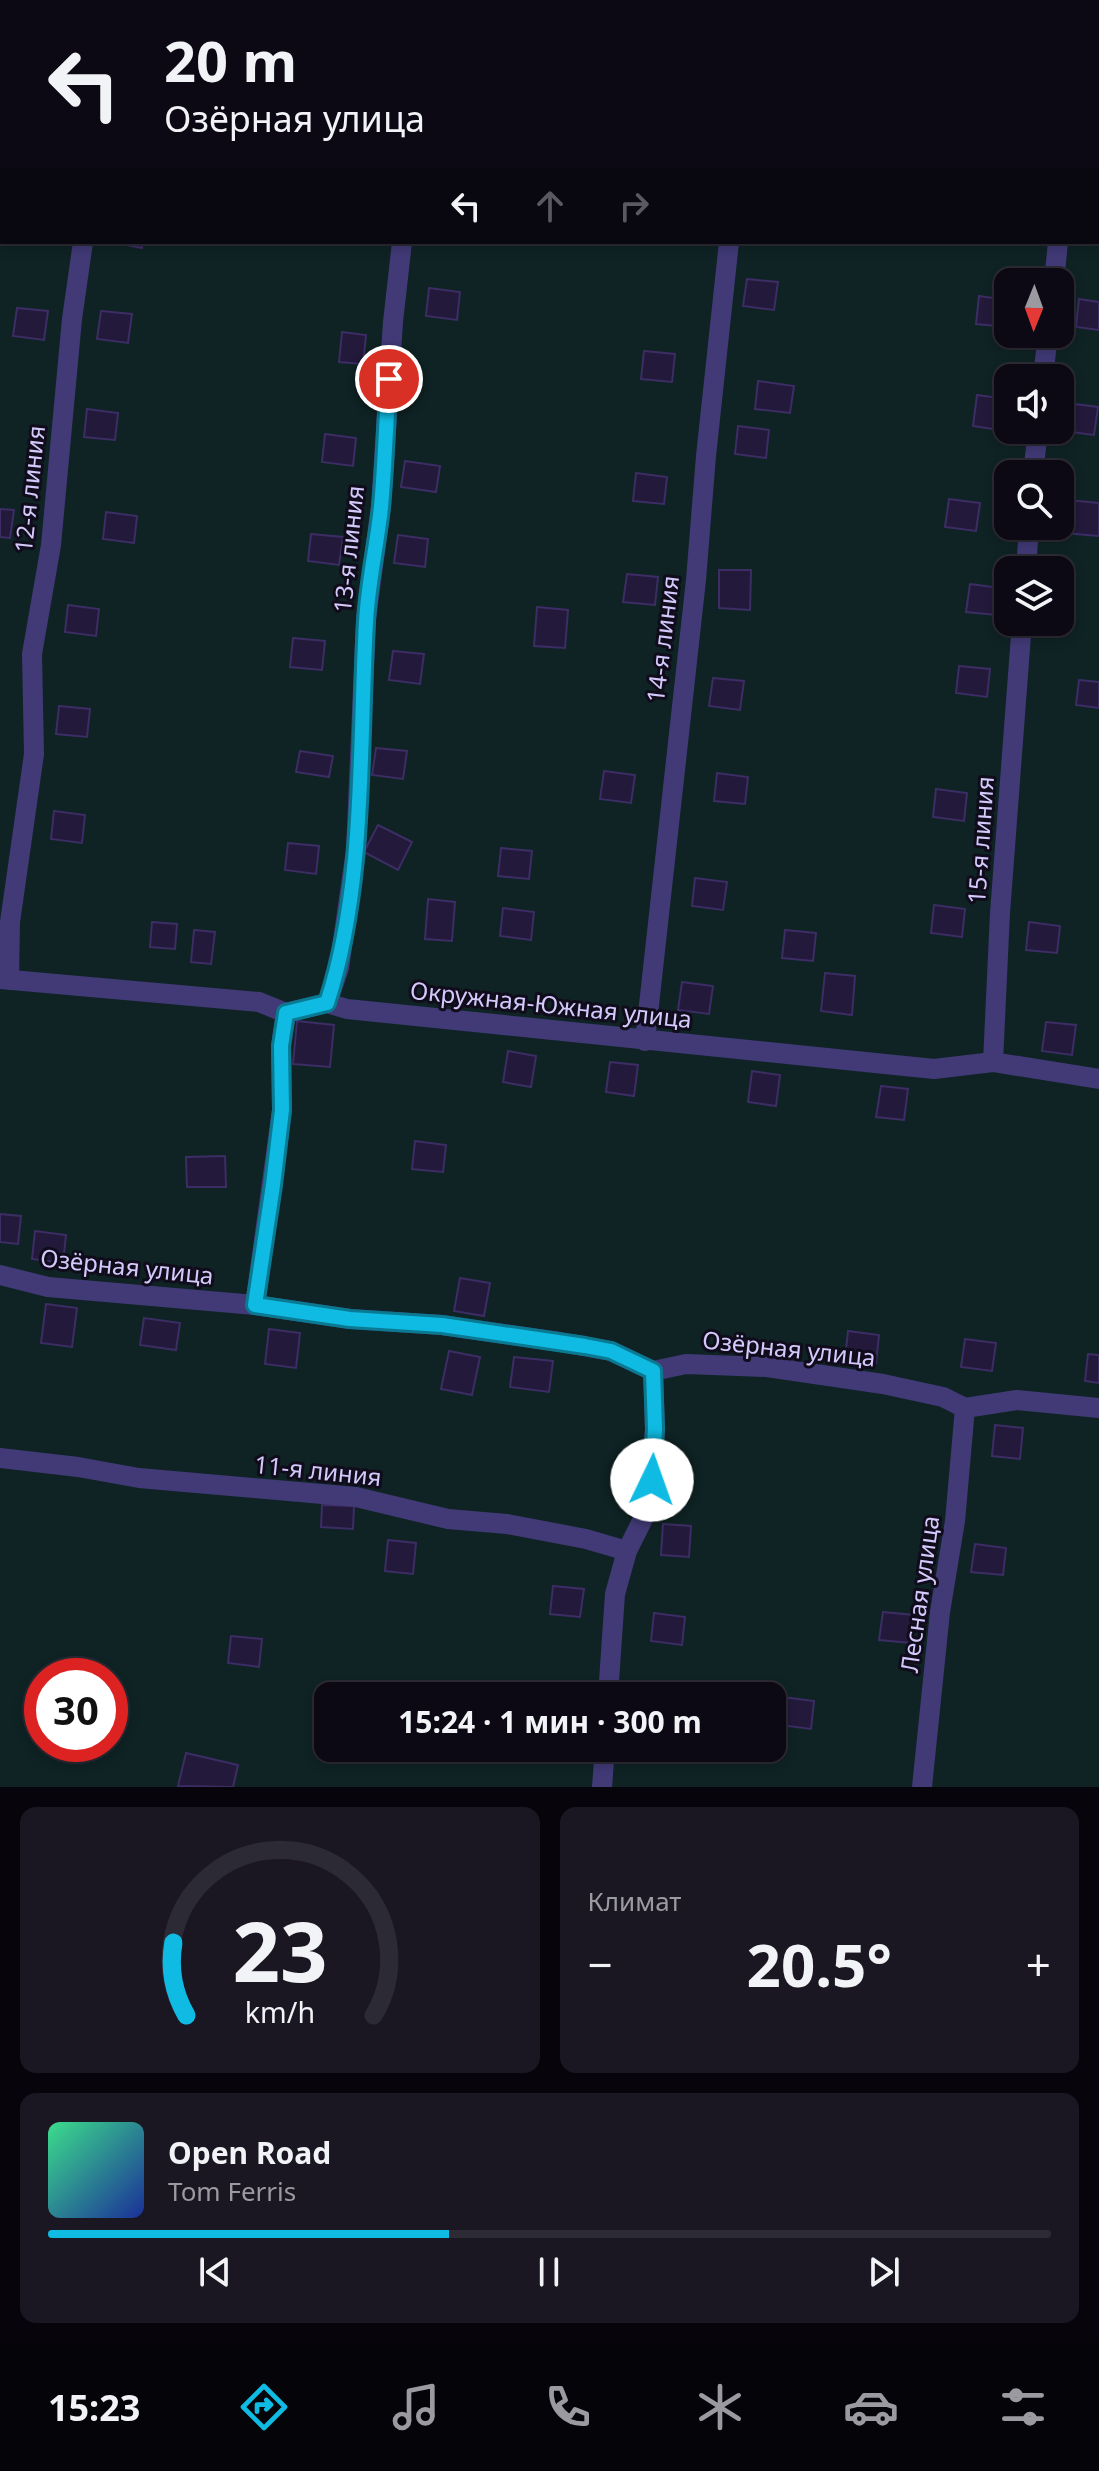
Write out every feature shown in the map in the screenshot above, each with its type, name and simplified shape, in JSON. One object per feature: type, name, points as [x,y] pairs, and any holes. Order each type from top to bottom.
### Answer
[{"type":"street","name":"12-я линия","points":[[4,979],[34,754],[32,654],[51,545],[72,319],[83,244]]},
{"type":"street","name":"13-я линия","points":[[327,1003],[339,968],[356,850],[366,619],[381,506],[393,322],[402,244]]},
{"type":"street","name":"14-я линия","points":[[645,1041],[696,580],[729,244]]},
{"type":"street","points":[[1055,268],[1058,244]]},
{"type":"street","name":"15-я линия","points":[[993,1062],[1000,913],[1021,636]]},
{"type":"street","points":[[4,979],[259,1002],[286,1013],[281,1046],[282,1110],[255,1305]]},
{"type":"street","name":"Окружная-Южная улица","points":[[286,1013],[327,1003],[347,1009],[645,1041],[934,1069],[993,1062],[1099,1079]]},
{"type":"street","name":"Озёрная улица","points":[[0,1275],[48,1287],[255,1305],[350,1319],[442,1325],[585,1346],[611,1351],[653,1371],[686,1364],[767,1367],[883,1384],[943,1397],[965,1408],[1017,1400],[1099,1408]]},
{"type":"street","points":[[609,1682],[615,1594],[627,1551],[650,1505],[655,1429],[653,1371]]},
{"type":"street","name":"Лесная улица","points":[[922,1787],[940,1612],[955,1521],[965,1408]]},
{"type":"street","name":"11-я линия","points":[[0,1458],[139,1478],[356,1497],[448,1519],[507,1524],[586,1539],[627,1551]]},
{"type":"street","points":[[602,1787],[604,1762]]},
{"type":"green space","points":[[0,244],[1099,244],[1099,1787],[0,1787]]},
{"type":"building","points":[[121,244],[143,244],[142,248]]},
{"type":"building","points":[[747,279],[778,282],[774,310],[743,306]]},
{"type":"building","points":[[429,288],[460,292],[457,320],[426,316]]},
{"type":"building","points":[[979,296],[994,298],[994,326],[976,324]]},
{"type":"building","points":[[1079,299],[1099,302],[1099,330],[1076,327]]},
{"type":"building","points":[[17,308],[48,311],[44,340],[13,336]]},
{"type":"building","points":[[101,311],[132,314],[128,343],[97,339]]},
{"type":"building","points":[[342,332],[366,335],[363,364],[339,362]]},
{"type":"building","points":[[644,351],[675,354],[672,382],[641,379]]},
{"type":"building","points":[[758,381],[794,386],[790,413],[755,409]]},
{"type":"building","points":[[977,395],[994,397],[994,429],[973,426]]},
{"type":"building","points":[[1074,404],[1098,407],[1094,435],[1074,432]]},
{"type":"building","points":[[87,409],[118,413],[115,440],[84,437]]},
{"type":"building","points":[[738,426],[769,430],[766,458],[735,454]]},
{"type":"building","points":[[325,434],[356,438],[353,466],[322,462]]},
{"type":"building","points":[[405,461],[440,466],[436,492],[401,487]]},
{"type":"building","points":[[636,473],[667,477],[664,504],[633,501]]},
{"type":"building","points":[[949,499],[980,503],[976,531],[945,527]]},
{"type":"building","points":[[1074,501],[1099,503],[1099,536],[1074,534]]},
{"type":"building","points":[[0,509],[14,510],[10,538],[0,537]]},
{"type":"building","points":[[106,512],[137,516],[134,543],[103,539]]},
{"type":"building","points":[[311,534],[343,537],[339,565],[308,561]]},
{"type":"building","points":[[398,535],[428,539],[425,567],[394,563]]},
{"type":"building","points":[[719,570],[751,570],[750,610],[719,608]]},
{"type":"building","points":[[627,574],[658,577],[655,605],[623,602]]},
{"type":"building","points":[[970,584],[994,587],[994,615],[966,612]]},
{"type":"building","points":[[68,605],[99,609],[96,636],[65,632]]},
{"type":"building","points":[[537,607],[568,610],[565,648],[534,646]]},
{"type":"building","points":[[293,638],[325,641],[322,670],[290,667]]},
{"type":"building","points":[[393,651],[424,654],[420,684],[389,680]]},
{"type":"building","points":[[959,666],[990,669],[987,697],[956,693]]},
{"type":"building","points":[[713,678],[744,681],[740,710],[709,706]]},
{"type":"building","points":[[1079,680],[1099,682],[1099,708],[1076,705]]},
{"type":"building","points":[[59,706],[90,709],[87,737],[56,734]]},
{"type":"building","points":[[376,748],[407,751],[403,779],[372,775]]},
{"type":"building","points":[[300,751],[333,756],[329,777],[296,772]]},
{"type":"building","points":[[604,771],[635,775],[631,803],[600,799]]},
{"type":"building","points":[[717,773],[748,777],[745,804],[714,801]]},
{"type":"building","points":[[936,789],[967,793],[964,821],[933,817]]},
{"type":"building","points":[[54,811],[85,815],[82,843],[51,839]]},
{"type":"building","points":[[378,825],[412,842],[398,870],[364,852]]},
{"type":"building","points":[[288,843],[319,846],[316,874],[285,870]]},
{"type":"building","points":[[501,848],[532,851],[529,879],[498,876]]},
{"type":"building","points":[[695,878],[727,882],[723,910],[692,906]]},
{"type":"building","points":[[428,899],[455,902],[452,941],[425,939]]},
{"type":"building","points":[[934,905],[965,909],[962,937],[931,933]]},
{"type":"building","points":[[503,908],[534,912],[531,940],[500,936]]},
{"type":"building","points":[[152,922],[177,924],[175,949],[150,947]]},
{"type":"building","points":[[1029,922],[1060,926],[1057,953],[1026,950]]},
{"type":"building","points":[[194,930],[215,932],[211,964],[191,962]]},
{"type":"building","points":[[785,930],[816,933],[813,961],[782,958]]},
{"type":"building","points":[[825,973],[855,976],[852,1015],[821,1011]]},
{"type":"building","points":[[682,982],[713,986],[709,1014],[678,1010]]},
{"type":"building","points":[[297,1021],[334,1025],[330,1067],[293,1064]]},
{"type":"building","points":[[1046,1022],[1076,1025],[1072,1055],[1042,1051]]},
{"type":"building","points":[[508,1051],[536,1056],[531,1087],[503,1082]]},
{"type":"building","points":[[610,1062],[638,1065],[634,1096],[606,1092]]},
{"type":"building","points":[[752,1071],[780,1075],[776,1106],[748,1102]]},
{"type":"building","points":[[881,1086],[908,1089],[904,1120],[876,1117]]},
{"type":"building","points":[[415,1141],[446,1145],[443,1172],[412,1169]]},
{"type":"building","points":[[225,1156],[226,1187],[187,1187],[186,1157]]},
{"type":"building","points":[[0,1214],[21,1216],[18,1244],[0,1242]]},
{"type":"building","points":[[35,1231],[66,1235],[63,1263],[32,1259]]},
{"type":"building","points":[[460,1278],[490,1283],[484,1316],[454,1311]]},
{"type":"building","points":[[46,1304],[77,1308],[72,1347],[41,1343]]},
{"type":"building","points":[[144,1318],[180,1323],[176,1350],[140,1345]]},
{"type":"building","points":[[269,1329],[300,1333],[296,1368],[265,1364]]},
{"type":"building","points":[[848,1331],[879,1335],[876,1363],[845,1359]]},
{"type":"building","points":[[965,1339],[996,1343],[992,1371],[961,1367]]},
{"type":"building","points":[[449,1351],[480,1357],[472,1395],[441,1389]]},
{"type":"building","points":[[1088,1354],[1099,1355],[1099,1383],[1085,1381]]},
{"type":"building","points":[[514,1357],[553,1361],[549,1392],[510,1387]]},
{"type":"building","points":[[995,1425],[1023,1428],[1020,1459],[992,1456]]},
{"type":"building","points":[[322,1505],[354,1506],[353,1529],[321,1527]]},
{"type":"building","points":[[663,1524],[691,1526],[689,1557],[661,1555]]},
{"type":"building","points":[[388,1540],[416,1543],[413,1574],[385,1571]]},
{"type":"building","points":[[975,1544],[1006,1548],[1003,1575],[971,1572]]},
{"type":"building","points":[[553,1586],[584,1589],[580,1617],[550,1614]]},
{"type":"building","points":[[883,1612],[914,1615],[911,1643],[879,1640]]},
{"type":"building","points":[[654,1613],[685,1617],[682,1645],[651,1641]]},
{"type":"building","points":[[231,1636],[262,1639],[259,1667],[228,1663]]},
{"type":"building","points":[[786,1697],[814,1701],[811,1729],[786,1726]]},
{"type":"building","points":[[186,1753],[238,1765],[233,1787],[178,1786]]},
{"type":"route","points":[[389,379],[381,506],[366,619],[356,850],[339,968],[327,1003],[286,1013],[281,1046],[282,1110],[255,1305],[350,1319],[442,1325],[611,1351],[653,1371],[655,1429],[652,1480]]}]
